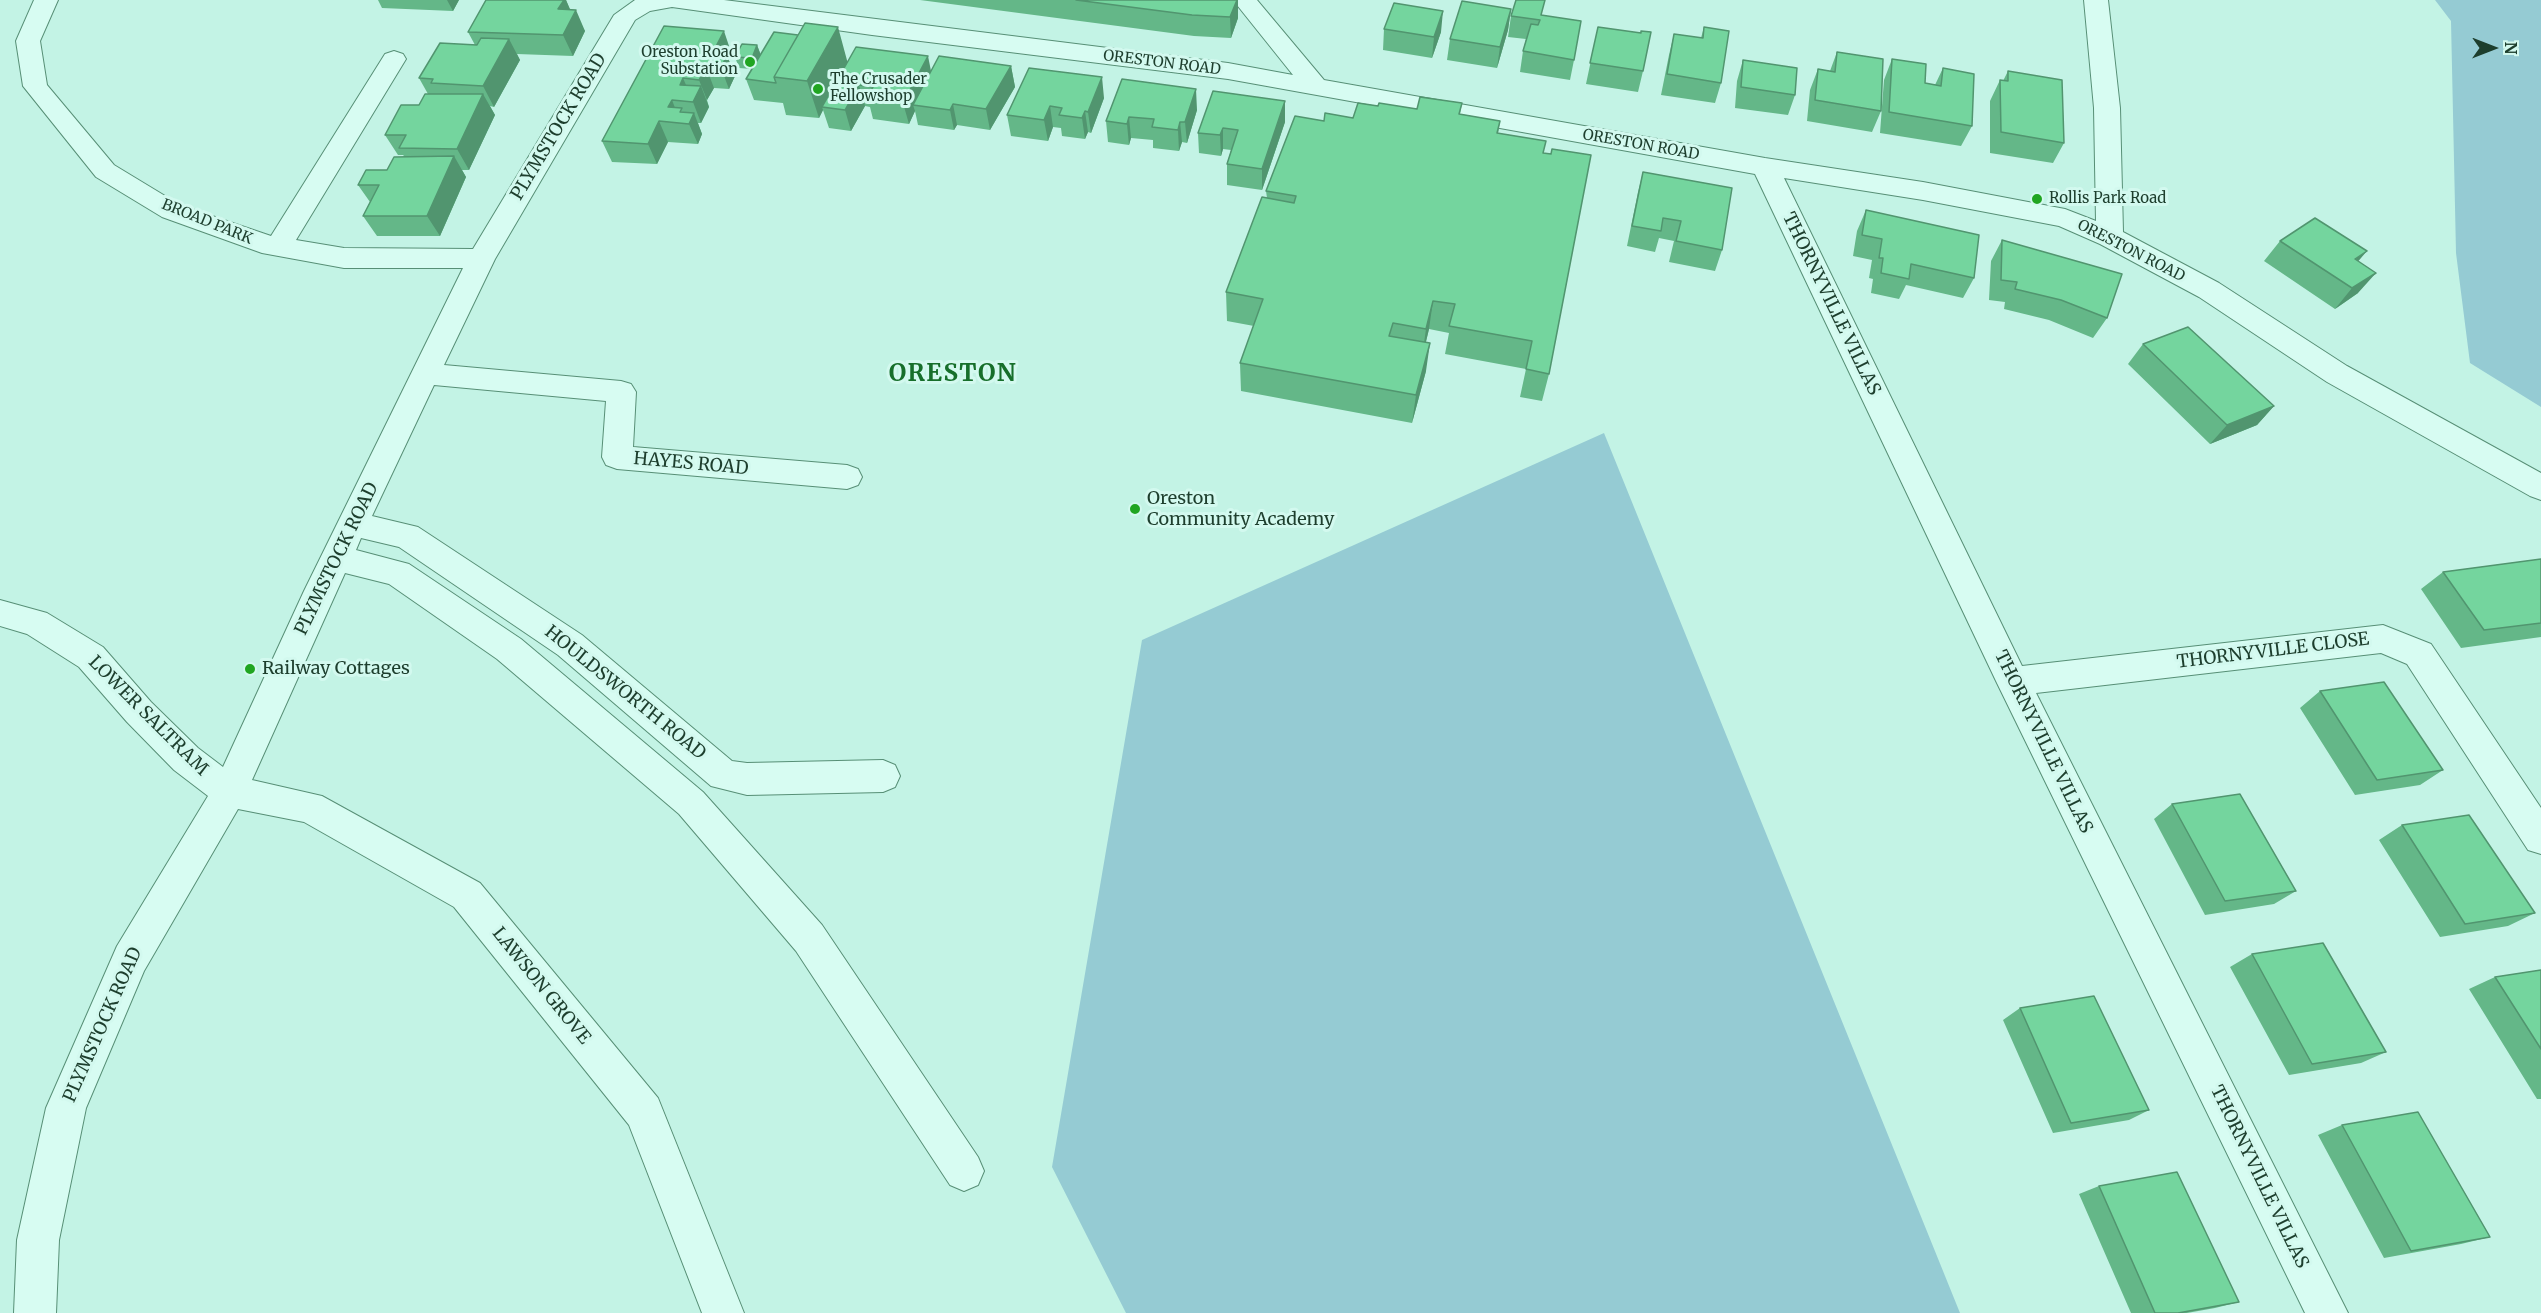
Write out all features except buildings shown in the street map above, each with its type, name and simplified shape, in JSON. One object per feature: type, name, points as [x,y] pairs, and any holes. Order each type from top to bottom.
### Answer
[{"type":"street","name":"BROAD PARK","points":[[46,0],[28,41],[35,86],[105,171],[171,211],[262,244],[344,258],[481,259]]},
{"type":"street","name":"ORESTON ROAD","points":[[643,3],[673,0],[872,28],[1228,71],[1765,167],[1923,191],[2053,216],[2110,237],[2209,290],[2337,374],[2541,488]]},
{"type":"street","points":[[1245,0],[1316,87]]},
{"type":"street","points":[[2096,0],[2107,108],[2110,237]]},
{"type":"street","name":"PLYMSTOCK ROAD","points":[[34,1313],[38,1240],[66,1108],[130,959],[229,792],[320,591],[481,259],[626,15],[643,3]]},
{"type":"street","points":[[278,247],[394,59]]},
{"type":"street","name":"THORNYVILLE VILLAS","points":[[1765,167],[2013,681],[2327,1313]]},
{"type":"street","name":"HAYES ROAD","points":[[426,374],[621,392],[617,458],[847,477]]},
{"type":"street","name":"HOULDSWORTH ROAD","points":[[353,524],[407,536],[478,581],[570,645],[723,775],[747,779],[883,776]]},
{"type":"street","points":[[337,558],[398,573],[509,648],[691,802],[808,938],[964,1171]]},
{"type":"street","name":"LOWER SALTRAM","points":[[0,613],[36,624],[91,657],[139,712],[186,759],[229,792]]},
{"type":"street","name":"THORNYVILLE CLOSE","points":[[2013,681],[2383,639],[2419,654],[2541,838]]},
{"type":"street","name":"LAWSON GROVE","points":[[229,792],[310,807],[467,895],[644,1112],[723,1313]]},
{"type":"shaded area","points":[[2435,0],[2541,0],[2541,407],[2470,363],[2456,253],[2451,21]]},
{"type":"shaded area","points":[[1604,433],[1960,1313],[1126,1313],[1052,1167],[1142,640]]},
{"type":"place","name":"Oreston Road Substation","points":[[750,62]]},
{"type":"place","name":"The Crusader Fellowshop","points":[[818,89]]},
{"type":"place","name":"Rollis Park Road","points":[[2037,199]]},
{"type":"place","name":"Oreston Community Academy","points":[[1135,509]]},
{"type":"place","name":"Railway Cottages","points":[[250,669]]},
{"type":"district","name":"ORESTON","points":[[953,374]]}]
